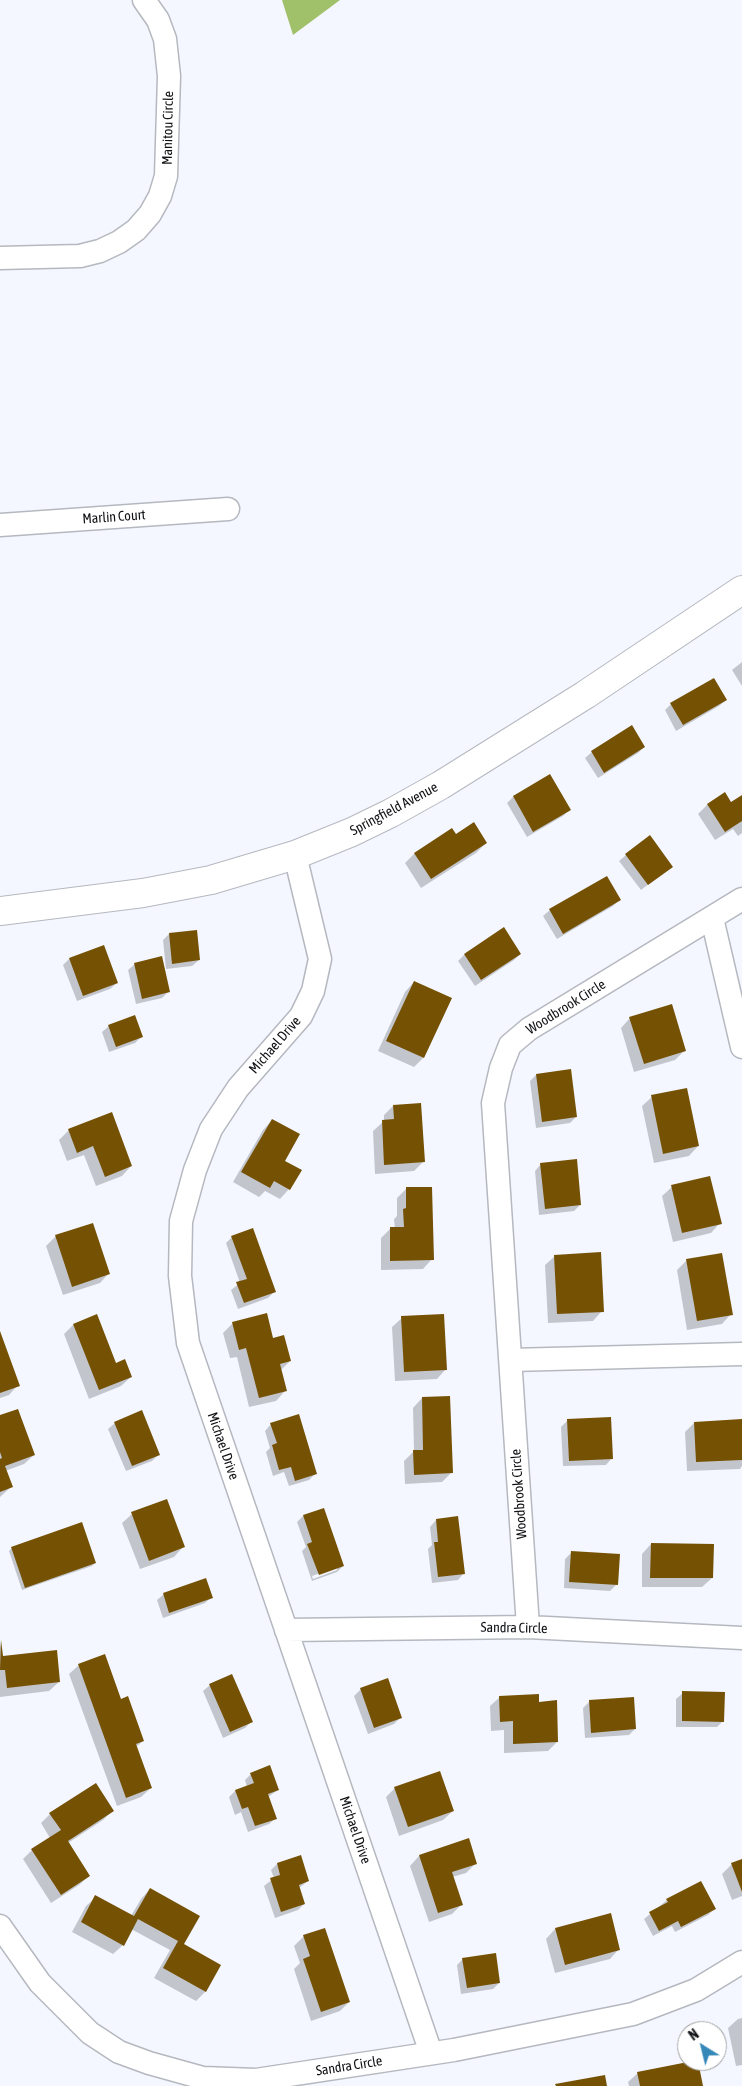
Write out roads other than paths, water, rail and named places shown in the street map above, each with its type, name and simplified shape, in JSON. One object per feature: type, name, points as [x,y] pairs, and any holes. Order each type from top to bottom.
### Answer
[{"type":"main road","name":"Springfield Avenue","points":[[0,911],[143,893],[211,880],[295,855],[352,832],[441,785],[586,694],[742,590]]},
{"type":"street","name":"Manitou Circle","points":[[0,258],[80,256],[100,251],[136,230],[150,214],[160,196],[166,176],[169,76],[166,39],[158,20],[144,0]]},
{"type":"street","name":"Marlin Court","points":[[0,525],[228,509]]},
{"type":"street","name":"Michael Drive","points":[[295,855],[320,959],[313,991],[301,1016],[238,1088],[211,1129],[195,1170],[181,1221],[180,1276],[188,1343],[431,2053]]},
{"type":"street","name":"Woodbrook Circle","points":[[528,1627],[493,1103],[500,1068],[510,1044],[529,1029],[742,899]]},
{"type":"street","points":[[712,918],[742,1048]]},
{"type":"street","points":[[510,1360],[742,1354]]},
{"type":"street","name":"Sandra Circle","points":[[286,1630],[528,1627],[742,1638]]},
{"type":"street","name":"Sandra Circle","points":[[0,1926],[40,1983],[90,2033],[120,2052],[149,2063],[203,2078],[256,2080],[431,2053],[633,2014],[696,1990],[742,1962]]}]
